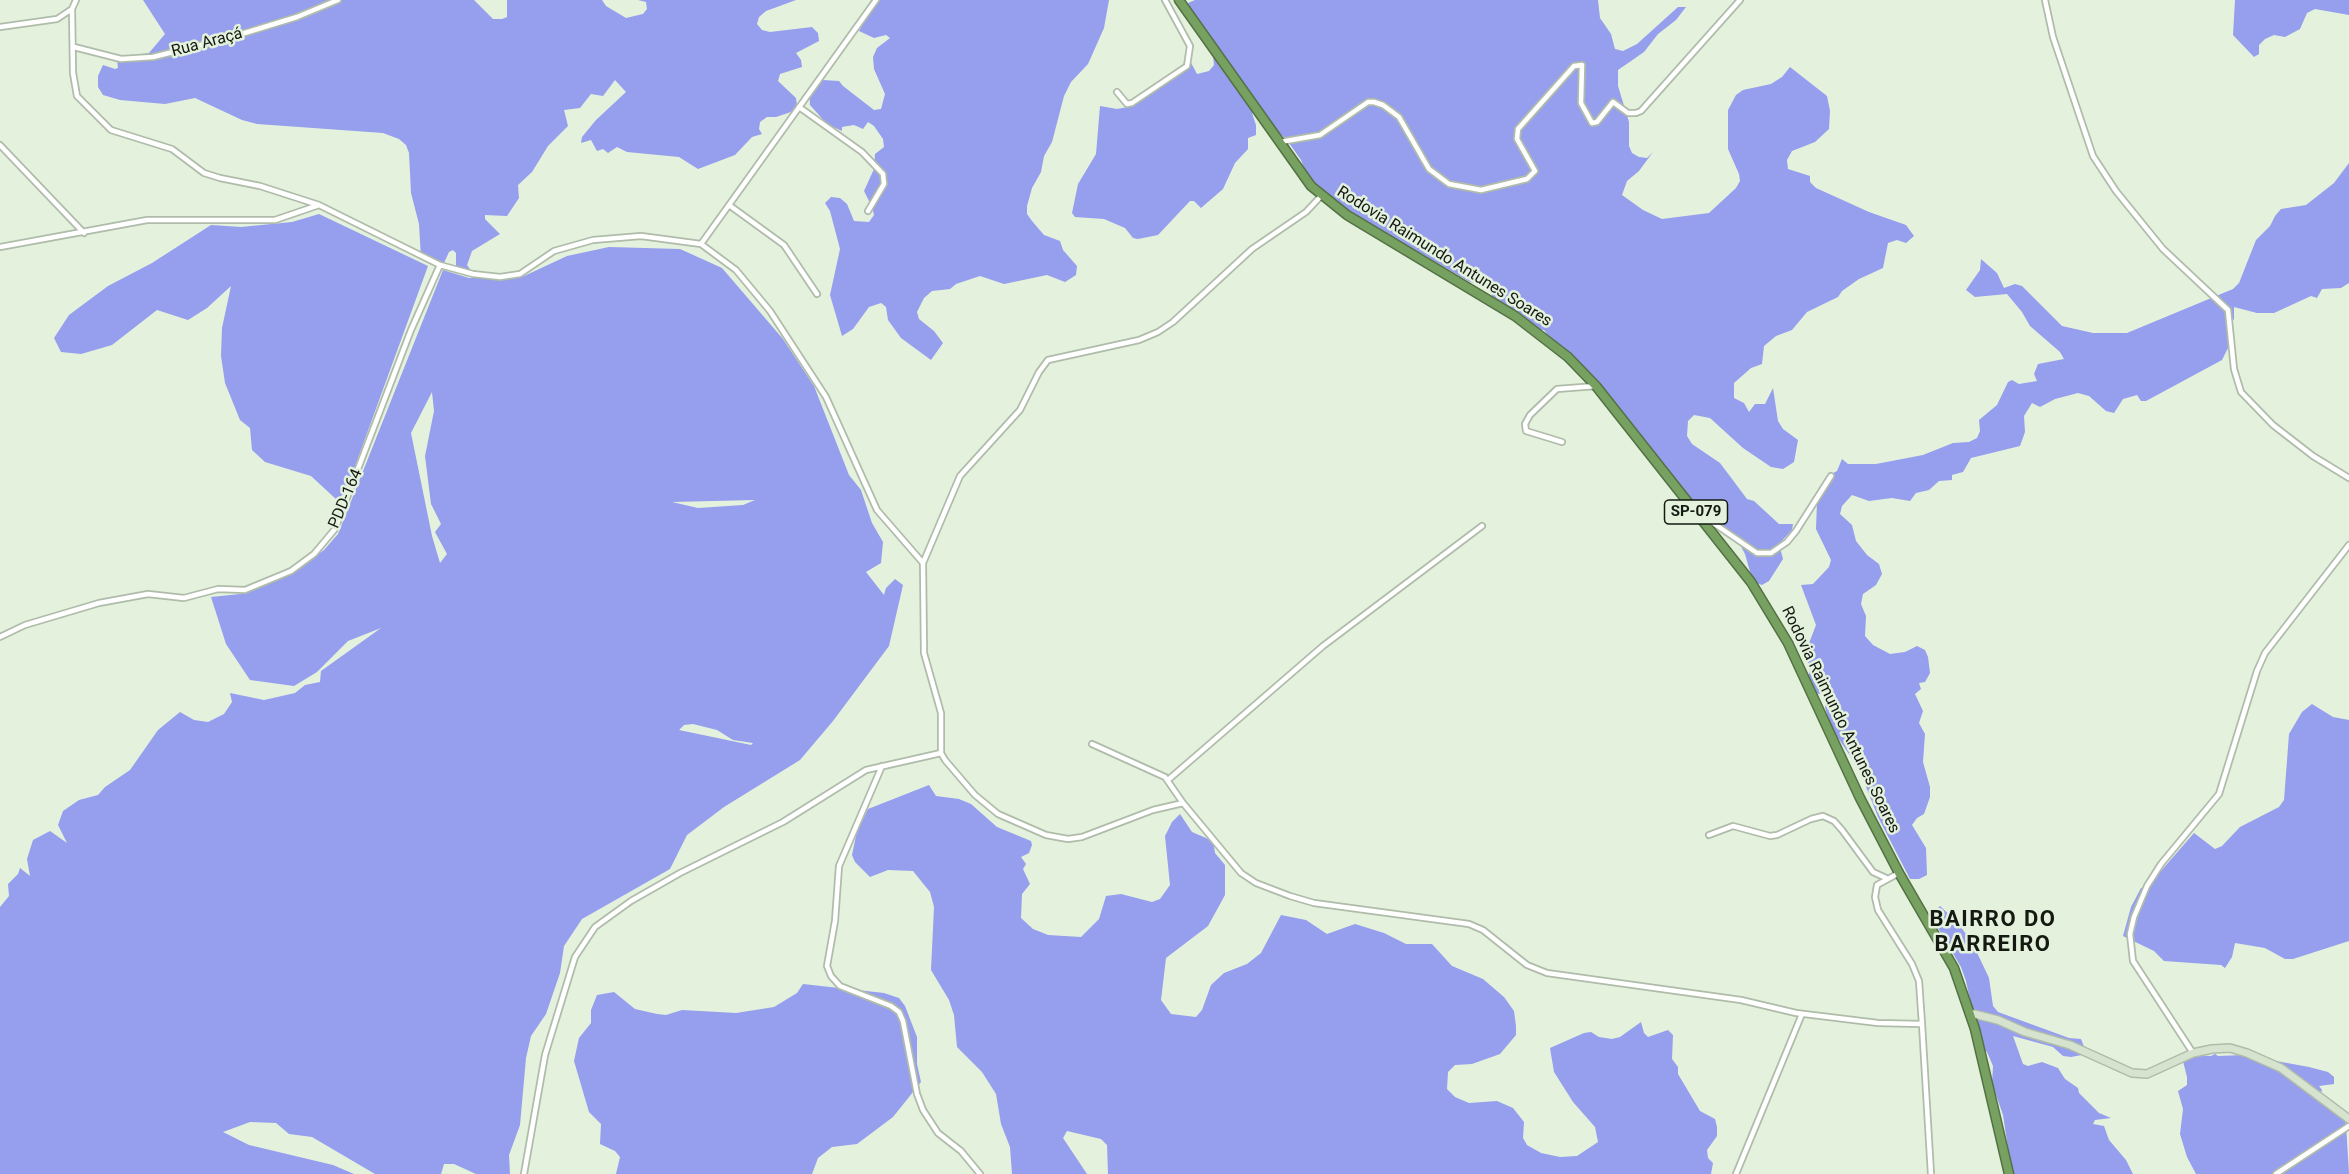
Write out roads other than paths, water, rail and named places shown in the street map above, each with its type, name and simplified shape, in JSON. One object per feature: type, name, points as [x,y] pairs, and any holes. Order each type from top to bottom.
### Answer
[{"type":"highway","name":"Rodovia Raimundo Antunes Soares","points":[[1179,0],[1299,173],[1321,196],[1347,215],[1537,330],[1596,386],[1741,568],[1781,630],[1899,873],[1954,968],[1970,1013],[2009,1174]]},
{"type":"street","points":[[76,0],[72,9],[73,73],[77,96],[111,130],[172,149],[204,173],[292,194],[440,265],[473,274],[500,277],[520,274],[554,251],[593,240],[641,236],[701,244],[736,270],[770,311],[826,397],[877,510],[923,563]]},
{"type":"street","name":"Rua Araçá","points":[[74,47],[121,59],[153,57],[225,39],[297,17],[338,0]]},
{"type":"street","points":[[701,244],[876,0]]},
{"type":"street","points":[[1117,92],[1127,104],[1132,103],[1187,66],[1190,46],[1165,0]]},
{"type":"street","points":[[1277,142],[1320,135],[1368,102],[1374,102],[1383,105],[1399,117],[1429,169],[1449,184],[1481,190],[1527,179],[1535,171],[1517,139],[1518,129],[1577,63],[1582,65],[1580,99],[1592,123],[1597,122],[1613,102],[1628,113],[1636,113],[1641,111],[1740,0]]},
{"type":"street","points":[[2045,0],[2053,37],[2092,156],[2116,191],[2163,249],[2228,310],[2234,369],[2241,392],[2272,425],[2313,456],[2349,478]]},
{"type":"street","points":[[0,27],[57,19],[72,9]]},
{"type":"street","points":[[799,107],[862,152],[884,174],[884,184],[868,211]]},
{"type":"street","points":[[0,145],[84,233]]},
{"type":"street","points":[[1183,803],[1153,810],[1082,837],[1058,838],[1032,831],[998,814],[956,775],[941,753],[941,713],[924,652],[923,563],[960,476],[1020,410],[1039,372],[1048,360],[1132,342],[1158,332],[1173,322],[1252,249],[1306,212],[1321,196]]},
{"type":"street","points":[[0,247],[147,220],[275,220],[319,205]]},
{"type":"street","points":[[729,205],[784,245],[817,294]]},
{"type":"street","name":"PDD-164","points":[[0,637],[25,625],[99,603],[148,594],[184,598],[218,588],[245,590],[291,571],[314,554],[335,529],[411,330],[440,265]]},
{"type":"street","points":[[1562,442],[1526,431],[1525,424],[1530,415],[1557,389],[1596,386]]},
{"type":"street","points":[[1693,509],[1757,553],[1771,553],[1796,531],[1831,476]]},
{"type":"street","points":[[1168,780],[1323,646],[1482,526]]},
{"type":"street","points":[[2193,1053],[2133,961],[2130,934],[2134,917],[2143,895],[2161,864],[2219,795],[2257,671],[2265,653],[2349,545]]},
{"type":"street","points":[[1092,744],[1168,780],[1183,803],[1241,873],[1257,883],[1290,896],[1314,903],[1469,924],[1483,930],[1527,965],[1547,973],[1741,1000],[1802,1014],[1878,1023],[1922,1024]]},
{"type":"street","points":[[524,1174],[545,1054],[575,957],[595,927],[631,901],[680,873],[783,822],[852,777],[882,765],[941,753]]},
{"type":"street","points":[[882,765],[839,866],[836,921],[827,966],[831,976],[840,986],[891,1006],[899,1012],[903,1021],[917,1094],[923,1110],[938,1133],[962,1151],[980,1174]]},
{"type":"street","points":[[1709,836],[1733,826],[1770,836],[1777,835],[1811,819],[1823,816],[1834,821],[1873,872],[1886,878]]},
{"type":"street","points":[[1899,873],[1886,878],[1877,885],[1875,897],[1878,910],[1912,964],[1919,981],[1931,1174]]},
{"type":"street","points":[[1970,1013],[2070,1045],[2132,1073],[2147,1074],[2193,1053],[2221,1048],[2247,1053],[2281,1068],[2349,1119]]},
{"type":"street","points":[[1736,1174],[1802,1014]]},
{"type":"street","points":[[2276,1174],[2292,1161],[2349,1126]]},
{"type":"district","name":"BAIRRO DO BARREIRO","points":[[1993,932]]}]
